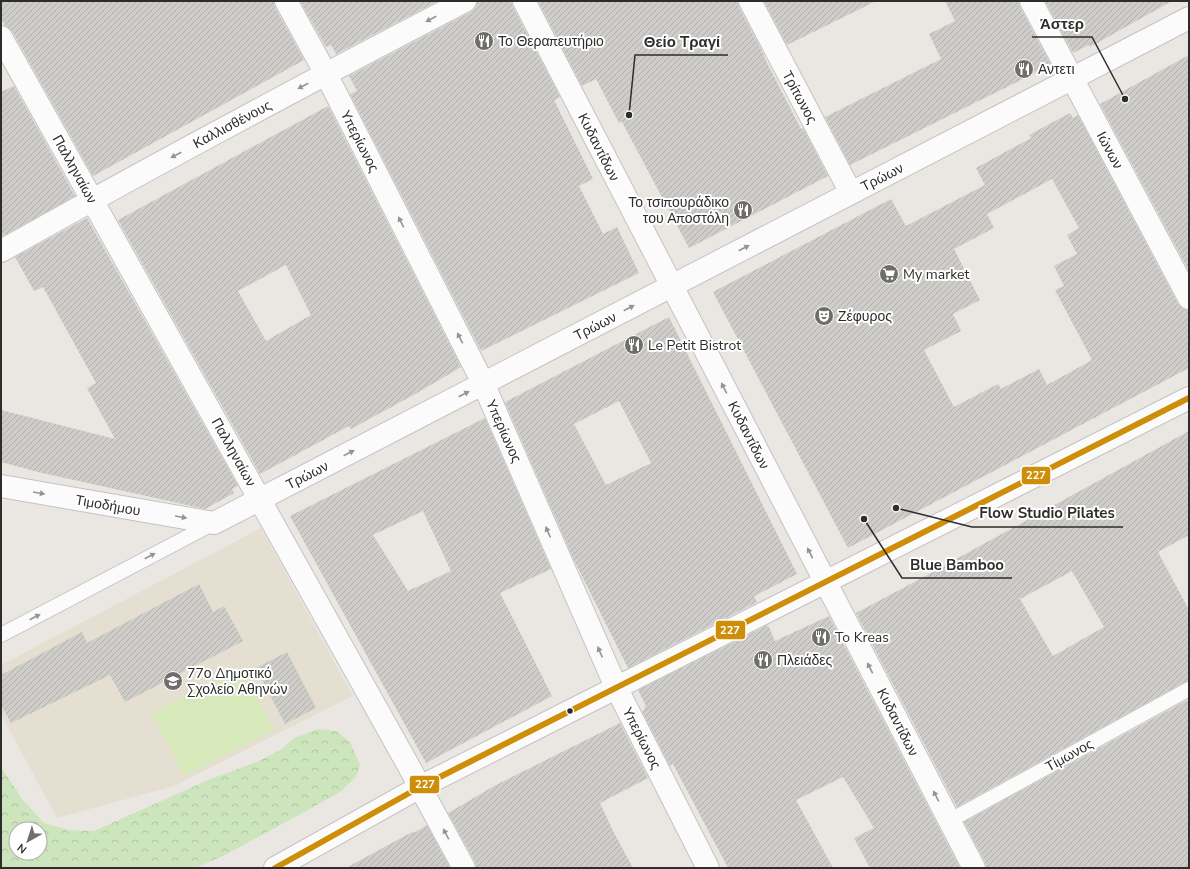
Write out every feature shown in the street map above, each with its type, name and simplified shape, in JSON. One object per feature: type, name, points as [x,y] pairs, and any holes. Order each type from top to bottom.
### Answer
[{"type":"street","name":"Υπερίωνος","points":[[286,1],[326,74],[483,384],[616,687],[708,868]]},
{"type":"street","name":"Καλλισθένους","points":[[1,251],[326,74],[465,1]]},
{"type":"street","name":"Κυδαντίδων","points":[[524,1],[974,868]]},
{"type":"street","name":"Τρίτωνος","points":[[750,1],[851,193]]},
{"type":"street","name":"Ιώνων","points":[[1031,1],[1189,298]]},
{"type":"street","name":"Τρώων","points":[[214,523],[1189,18]]},
{"type":"street","name":"Παλληναίων","points":[[1,37],[260,499],[464,868]]},
{"type":"street","points":[[275,868],[420,787],[1189,398]]},
{"type":"street","name":"Τιμοδήμου","points":[[1,486],[214,523]]},
{"type":"lane","name":"Τρώων","points":[[1,635],[214,523]]},
{"type":"lane","name":"Τίμωνος","points":[[949,821],[1189,689]]},
{"type":"shaded area","name":"77ο Δημοτικό Σχολείο Αθηνών","points":[[261,528],[353,696],[174,786],[57,818],[1,714],[1,665]]},
{"type":"green space","points":[[241,667],[274,730],[184,776],[152,713]]},
{"type":"green space","points":[[318,729],[336,731],[350,742],[360,765],[356,777],[340,792],[223,856],[195,868],[1,868],[1,767],[23,800],[42,821],[8,821],[8,861],[48,861],[48,824],[69,830],[94,831],[213,778],[257,762],[280,750],[296,737]]},
{"type":"building","points":[[1,1],[274,1],[275,7],[304,60],[93,176],[12,31],[5,26],[1,18]]},
{"type":"building","points":[[300,1],[438,1],[336,54],[331,45],[326,47]]},
{"type":"building","points":[[477,1],[512,1],[513,7],[560,97],[554,100],[593,179],[579,186],[603,234],[617,227],[639,273],[481,351],[350,94],[357,91],[349,76],[471,12],[476,7]]},
{"type":"building","points":[[538,1],[738,1],[739,7],[801,129],[803,128],[828,176],[689,248],[622,122],[619,123],[596,79],[582,86]]},
{"type":"building","points":[[764,1],[876,1],[787,45]]},
{"type":"building","points":[[945,1],[1019,1],[1020,7],[1051,65],[850,165],[825,117],[941,59],[929,34],[955,21]]},
{"type":"building","points":[[1045,1],[1172,1],[1090,47],[1089,45],[1073,53]]},
{"type":"building","points":[[1189,55],[1189,271],[1100,104]]},
{"type":"building","points":[[14,86],[75,196],[3,236],[1,232],[1,92]]},
{"type":"building","points":[[328,106],[461,367],[351,429],[349,426],[260,474],[118,220]],"holes":[[[286,265],[311,315],[266,341],[238,291]]]},
{"type":"building","points":[[1070,113],[1073,118],[1078,115],[1178,304],[1183,309],[1189,310],[1189,368],[848,548],[713,292],[891,199],[906,226],[985,185],[976,168],[1031,138],[1029,135]],"holes":[[[1052,179],[1079,228],[1067,235],[1077,254],[1054,266],[1064,286],[1055,290],[1092,360],[1047,385],[1039,369],[1001,389],[998,384],[954,407],[924,350],[961,331],[953,314],[980,300],[954,249],[994,228],[987,214]]]},
{"type":"building","points":[[87,218],[238,486],[232,489],[234,493],[205,509],[38,472],[1,462],[1,410],[115,439],[87,388],[96,383],[43,287],[34,291],[15,257]]},
{"type":"building","points":[[669,317],[797,574],[754,596],[757,602],[628,668],[573,558],[505,402]],"holes":[[[619,401],[651,463],[606,485],[574,424]]]},
{"type":"building","points":[[485,418],[551,569],[500,593],[552,696],[426,763],[290,516]],"holes":[[[423,511],[451,571],[408,591],[373,535]]]},
{"type":"building","points":[[1189,431],[1189,535],[1158,552],[1189,610],[1189,681],[957,807],[856,613]],"holes":[[[1072,571],[1104,627],[1053,656],[1020,599]]]},
{"type":"building","points":[[199,584],[213,612],[224,606],[243,641],[125,702],[110,675],[11,723],[1,705],[1,675],[82,632],[87,643]]},
{"type":"building","points":[[829,616],[960,868],[870,868],[854,838],[874,828],[843,777],[796,800],[833,868],[728,868],[673,764],[670,766],[642,711],[646,706],[638,690],[768,625],[775,641]]},
{"type":"building","points":[[287,652],[316,708],[285,724],[256,668]]},
{"type":"building","points":[[1189,699],[1189,868],[986,868],[985,862],[964,822]]},
{"type":"building","points":[[620,723],[648,778],[600,803],[633,868],[476,868],[475,862],[448,813],[496,785]]},
{"type":"building","points":[[427,825],[450,868],[346,868],[414,831],[414,833]]},
{"type":"transit line","name":"227","points":[[275,868],[420,787],[1189,398]]},
{"type":"place","name":"Το Θεραπευτήριο","points":[[484,41]]},
{"type":"place","name":"Αντετι","points":[[1024,69]]},
{"type":"place","name":"Άστερ","points":[[1125,99]]},
{"type":"place","name":"Θείο Tραγί","points":[[629,115]]},
{"type":"place","name":"Το τσιπουράδικο του Αποστόλη","points":[[743,210]]},
{"type":"place","name":"My market","points":[[889,274]]},
{"type":"place","name":"Ζέφυρος","points":[[824,316]]},
{"type":"place","name":"Le Petit Bistrot","points":[[634,345]]},
{"type":"place","name":"Flow Studio Pilates","points":[[896,508]]},
{"type":"place","name":"Blue Bamboo","points":[[864,519]]},
{"type":"place","name":"To Kreas","points":[[821,637]]},
{"type":"place","name":"Πλειάδες","points":[[763,660]]},
{"type":"place","name":"77ο Δημοτικό Σχολείο Αθηνών","points":[[173,681]]}]
